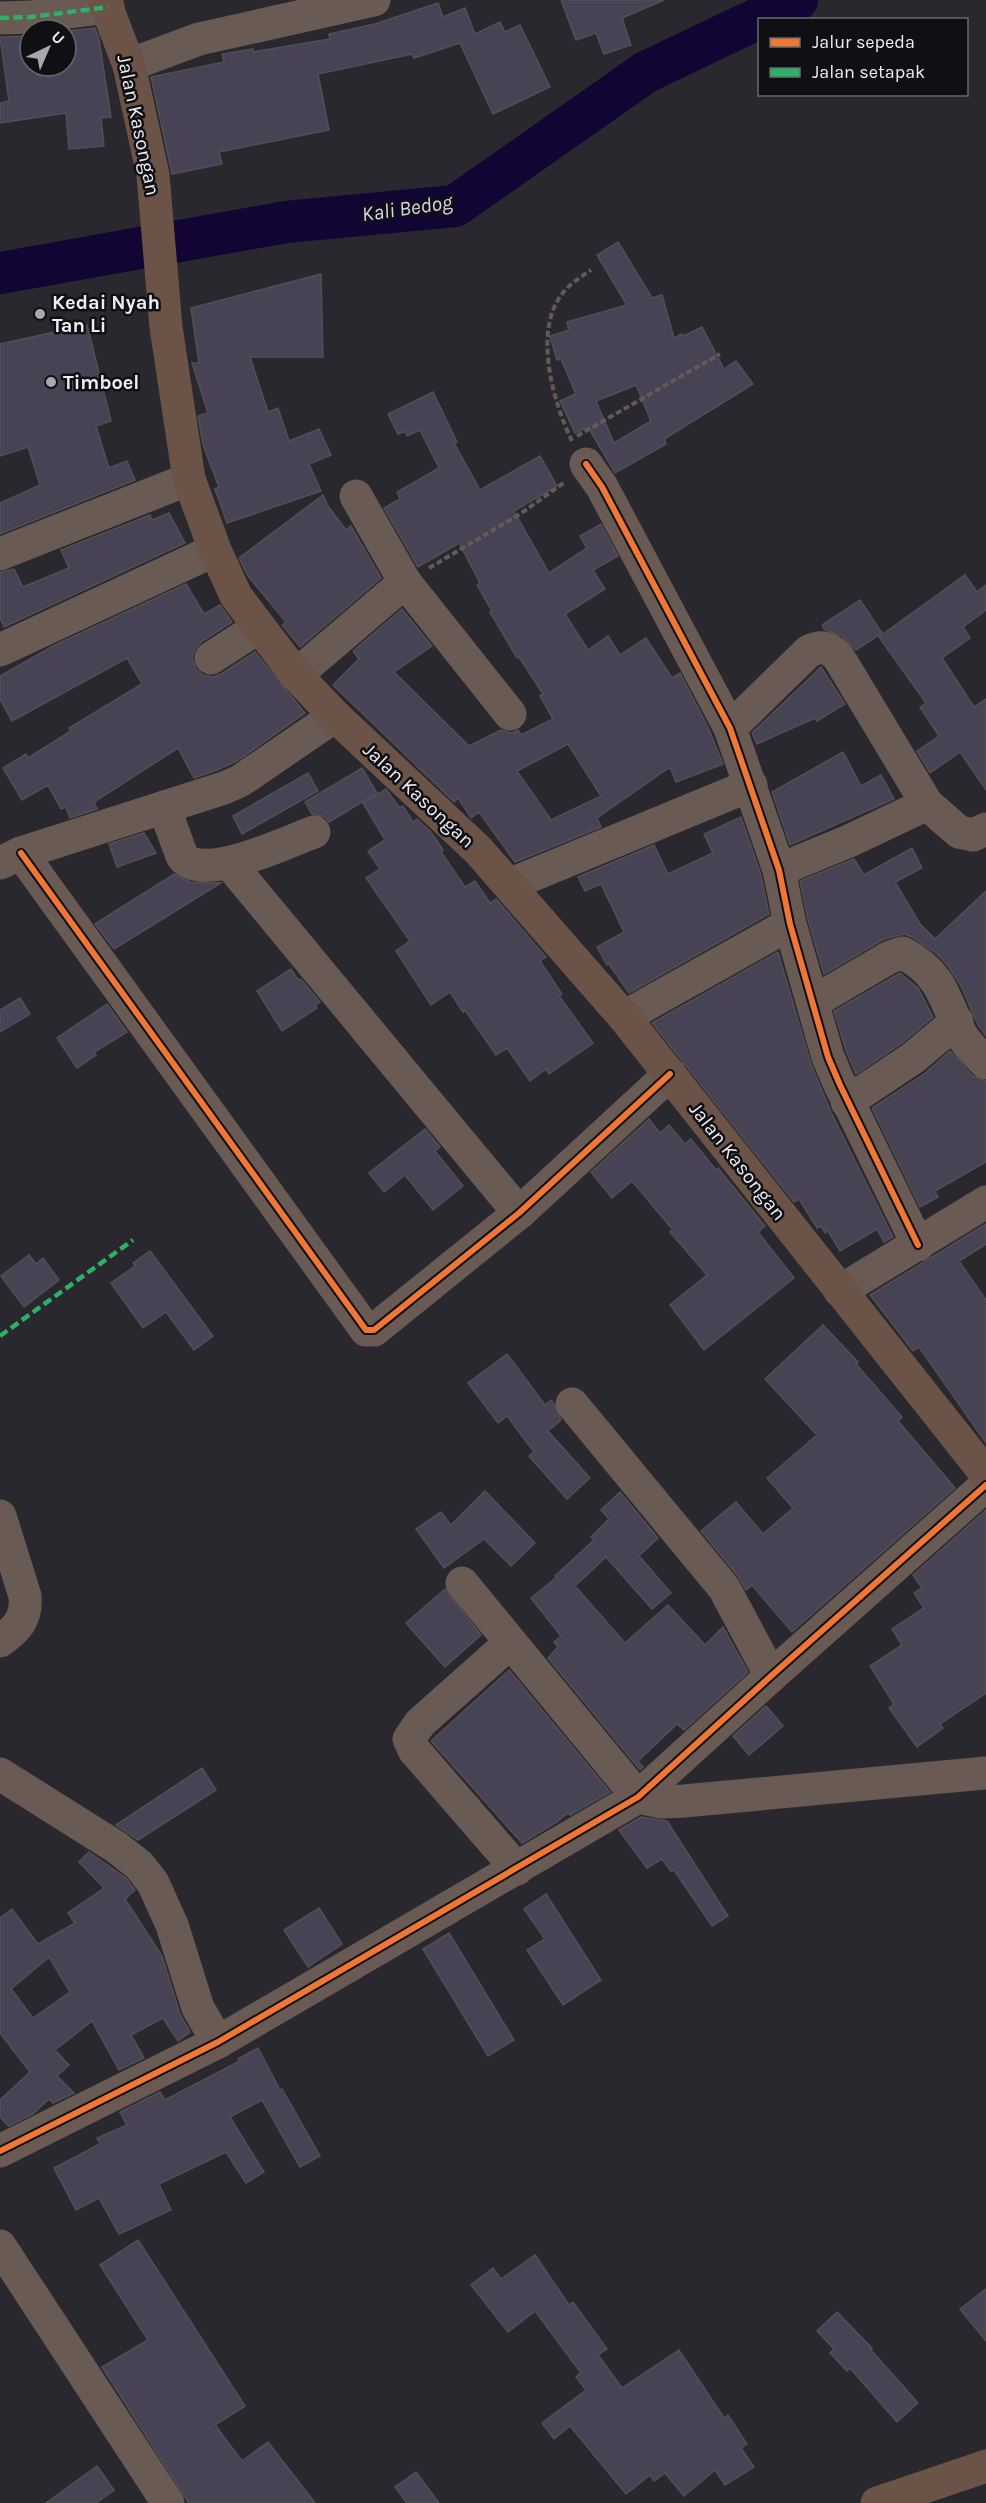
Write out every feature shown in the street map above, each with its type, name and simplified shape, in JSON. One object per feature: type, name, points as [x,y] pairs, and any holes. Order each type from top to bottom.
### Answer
[{"type":"main road","name":"Jalan Kasongan","points":[[106,4],[129,65],[153,175],[166,327],[189,479],[215,550],[236,596],[296,675],[335,716],[450,822],[511,884],[670,1074],[986,1474]]},
{"type":"main road","points":[[877,2503],[986,2466]]},
{"type":"street","points":[[129,65],[199,39],[374,0]]},
{"type":"street","points":[[0,18],[31,17],[106,4]]},
{"type":"street","points":[[579,451],[602,487],[730,728],[779,870],[790,924],[828,1057],[847,1102],[918,1245]]},
{"type":"street","points":[[0,554],[189,479]]},
{"type":"street","points":[[356,496],[405,582],[510,714]]},
{"type":"street","points":[[0,650],[215,550]]},
{"type":"street","points":[[296,675],[405,582]]},
{"type":"street","points":[[211,658],[259,627]]},
{"type":"street","points":[[730,728],[809,651],[821,647],[830,649],[839,658],[927,804],[959,832],[973,835],[986,829]]},
{"type":"street","points":[[335,716],[240,781],[10,858],[366,1330],[374,1330],[519,1213],[670,1074]]},
{"type":"street","points":[[511,884],[751,785]]},
{"type":"street","points":[[779,870],[849,841],[927,804]]},
{"type":"street","points":[[164,807],[186,860],[195,864],[230,864],[314,832]]},
{"type":"street","points":[[230,864],[519,1213]]},
{"type":"street","points":[[624,1017],[790,924]]},
{"type":"street","points":[[813,1002],[890,957],[903,953],[932,974],[957,1021],[960,1032],[986,1062]]},
{"type":"street","points":[[847,1102],[913,1058],[957,1021]]},
{"type":"street","points":[[840,1291],[986,1202]]},
{"type":"street","points":[[572,1404],[724,1588],[771,1676]]},
{"type":"street","points":[[0,2151],[218,2042],[638,1797],[986,1485]]},
{"type":"street","points":[[0,1516],[25,1596],[26,1607],[19,1625],[0,1641]]},
{"type":"street","points":[[462,1583],[638,1797],[662,1802],[684,1802],[986,1773]]},
{"type":"street","points":[[510,1643],[420,1723],[409,1739],[414,1750],[517,1869]]},
{"type":"street","points":[[0,1774],[116,1847],[146,1874],[153,1883],[172,1925],[198,2008],[218,2042]]},
{"type":"street","points":[[0,2246],[168,2503]]},
{"type":"path","points":[[579,451],[556,403],[550,377],[549,326],[553,310],[562,294],[591,270]]},
{"type":"path","points":[[405,582],[551,493],[579,451],[720,354]]},
{"type":"building","points":[[561,0],[664,0],[622,18],[631,45],[604,54],[596,33],[576,40]]},
{"type":"building","points":[[438,3],[443,17],[465,8],[475,34],[500,22],[505,32],[520,25],[550,87],[493,114],[460,43],[414,58],[412,54],[318,74],[329,130],[219,152],[222,164],[172,174],[151,77],[224,62],[222,54],[253,49],[253,52],[330,39],[329,34],[375,24]]},
{"type":"building","points":[[95,28],[99,39],[111,117],[101,118],[104,146],[69,149],[66,113],[0,123],[0,103],[9,101],[0,37],[18,36],[18,78],[78,78],[78,30]]},
{"type":"building","points":[[618,242],[652,298],[662,295],[674,338],[702,327],[724,369],[736,361],[753,384],[664,439],[666,444],[615,473],[588,427],[575,433],[560,401],[576,394],[561,359],[557,360],[550,336],[569,330],[567,322],[627,305],[597,255]],"holes":[[[636,385],[651,421],[614,443],[596,401]]]},
{"type":"building","points":[[321,274],[323,357],[250,357],[268,412],[278,408],[289,441],[319,429],[331,455],[309,464],[321,491],[227,523],[215,489],[219,487],[203,445],[198,416],[208,413],[192,363],[199,363],[191,308]]},
{"type":"building","name":"Timboel","points":[[87,325],[111,421],[96,426],[109,468],[127,461],[135,480],[0,534],[0,503],[40,485],[28,447],[0,456],[0,344]]},
{"type":"building","points":[[433,392],[457,442],[454,443],[480,490],[540,456],[557,486],[514,511],[549,573],[587,548],[580,536],[601,524],[618,556],[593,570],[605,589],[565,614],[588,650],[608,636],[620,655],[646,638],[672,678],[680,673],[708,727],[723,764],[676,782],[670,767],[597,818],[601,827],[515,862],[479,812],[471,818],[458,798],[454,802],[333,685],[359,659],[353,651],[402,609],[432,646],[394,672],[469,746],[501,730],[512,733],[518,730],[521,735],[553,719],[540,696],[543,694],[519,657],[517,658],[490,612],[492,611],[477,585],[480,583],[459,543],[418,567],[384,508],[400,499],[397,492],[439,468],[420,430],[407,436],[405,431],[398,434],[388,414]],"holes":[[[568,744],[601,796],[551,820],[517,771]]]},
{"type":"building","points":[[323,495],[328,506],[346,530],[351,526],[381,578],[300,647],[282,625],[286,622],[248,576],[239,558]]},
{"type":"building","points":[[169,513],[185,543],[4,627],[0,618],[0,572],[14,569],[23,587],[69,568],[61,550],[150,515],[152,520]]},
{"type":"building","points":[[965,575],[977,592],[986,585],[986,610],[963,627],[970,638],[942,658],[974,707],[986,699],[986,790],[960,752],[930,773],[917,751],[939,736],[920,707],[926,703],[879,637]]},
{"type":"building","points":[[186,584],[204,614],[220,605],[232,622],[201,642],[195,649],[192,658],[196,669],[203,675],[213,677],[255,652],[305,713],[237,761],[194,778],[178,748],[94,802],[97,809],[70,818],[66,807],[61,809],[48,785],[22,800],[3,768],[26,754],[28,758],[71,731],[69,728],[142,684],[127,658],[12,721],[0,699],[0,676],[53,646]]},
{"type":"building","points":[[860,600],[882,633],[856,650],[842,636],[824,629],[822,625]]},
{"type":"building","points":[[821,667],[845,704],[817,721],[815,718],[757,744],[752,733]]},
{"type":"building","points":[[843,752],[861,786],[881,775],[894,799],[790,845],[772,792]]},
{"type":"building","points":[[362,768],[377,793],[329,822],[325,817],[312,814],[305,802]]},
{"type":"building","points":[[308,773],[318,791],[242,834],[233,816]]},
{"type":"building","points":[[386,789],[399,807],[403,806],[413,822],[417,819],[431,832],[443,850],[441,852],[465,887],[475,881],[490,903],[496,899],[546,957],[540,961],[562,994],[559,996],[593,1043],[549,1074],[546,1069],[530,1081],[507,1048],[496,1055],[450,992],[431,1005],[396,951],[410,941],[366,878],[380,869],[368,851],[385,840],[363,803]]},
{"type":"building","points":[[741,817],[761,875],[769,914],[629,993],[609,964],[607,965],[597,947],[624,932],[601,884],[585,891],[578,877],[654,845],[668,874],[713,853],[704,834]]},
{"type":"building","points":[[144,833],[156,853],[117,867],[109,844]]},
{"type":"building","points":[[912,848],[922,868],[895,882],[920,924],[935,939],[986,891],[986,1036],[978,1025],[961,986],[948,966],[937,954],[905,934],[884,939],[824,974],[808,920],[800,881],[854,859],[864,875]]},
{"type":"building","points":[[174,874],[190,882],[221,883],[114,949],[95,924]]},
{"type":"building","points":[[778,952],[811,1064],[831,1112],[893,1237],[884,1242],[877,1229],[840,1251],[828,1231],[825,1233],[821,1226],[817,1228],[799,1199],[794,1202],[652,1023]]},
{"type":"building","points":[[291,969],[298,980],[301,979],[320,1002],[315,1005],[317,1008],[282,1031],[257,991]]},
{"type":"building","points":[[900,973],[918,988],[933,1017],[902,1043],[856,1074],[846,1051],[834,1011]]},
{"type":"building","points":[[20,998],[30,1014],[0,1032],[0,1010]]},
{"type":"building","points":[[107,1004],[127,1032],[94,1052],[96,1055],[77,1068],[57,1038]]},
{"type":"building","points":[[950,1051],[973,1076],[986,1081],[986,1162],[935,1191],[938,1197],[920,1207],[872,1108],[924,1074]]},
{"type":"building","points":[[649,1119],[660,1133],[669,1125],[685,1144],[691,1139],[716,1170],[718,1168],[765,1226],[758,1232],[794,1278],[704,1350],[670,1305],[707,1275],[670,1232],[673,1230],[632,1181],[612,1198],[591,1172]]},
{"type":"building","points":[[425,1129],[440,1147],[435,1151],[463,1186],[433,1210],[405,1175],[384,1192],[369,1173]]},
{"type":"building","points":[[986,1224],[986,1244],[959,1261],[986,1300],[986,1443],[919,1347],[913,1351],[870,1295]]},
{"type":"building","points":[[150,1251],[213,1336],[194,1350],[166,1312],[143,1328],[111,1283],[135,1266],[133,1263]]},
{"type":"building","points":[[29,1255],[36,1264],[43,1258],[59,1280],[24,1307],[1,1276]]},
{"type":"building","points":[[823,1325],[858,1362],[856,1364],[902,1417],[898,1421],[955,1488],[792,1632],[752,1585],[746,1590],[738,1576],[701,1531],[736,1502],[763,1534],[793,1508],[767,1478],[817,1435],[765,1379]]},
{"type":"building","points":[[507,1354],[545,1405],[551,1400],[554,1404],[561,1420],[548,1431],[590,1478],[567,1499],[529,1456],[534,1452],[507,1416],[498,1423],[468,1383]]},
{"type":"building","points":[[485,1491],[535,1543],[511,1566],[484,1539],[444,1568],[416,1529],[441,1512],[451,1525]]},
{"type":"building","points":[[620,1492],[658,1538],[639,1556],[671,1593],[652,1609],[606,1557],[575,1586],[625,1643],[668,1605],[705,1645],[723,1627],[748,1672],[684,1730],[677,1724],[638,1761],[643,1767],[640,1770],[548,1658],[558,1647],[554,1642],[561,1636],[531,1598],[557,1577],[555,1576],[594,1540],[591,1537],[609,1519],[601,1510]]},
{"type":"building","points":[[986,1510],[986,1693],[940,1724],[943,1728],[917,1747],[889,1708],[894,1704],[870,1666],[902,1645],[892,1629],[924,1608],[914,1593],[922,1588],[913,1575]]},
{"type":"building","points":[[445,1589],[481,1635],[445,1667],[406,1623]]},
{"type":"building","points":[[509,1670],[610,1792],[570,1815],[568,1813],[522,1843],[431,1741]]},
{"type":"building","points":[[766,1706],[783,1726],[749,1755],[733,1736]]},
{"type":"building","points":[[202,1768],[216,1790],[138,1840],[116,1825]]},
{"type":"building","points":[[641,1817],[667,1821],[728,1916],[712,1926],[674,1870],[671,1871],[662,1859],[647,1868],[619,1830]]},
{"type":"building","points":[[89,1852],[126,1878],[135,1890],[125,1899],[162,1956],[180,2014],[190,2032],[178,2041],[163,2018],[131,2035],[144,2058],[119,2070],[92,2021],[55,2050],[69,2065],[57,2076],[74,2093],[53,2103],[49,2099],[33,2114],[9,2126],[0,2117],[0,2100],[30,2072],[0,2033],[0,1918],[12,1909],[38,1944],[75,1923],[68,1913],[104,1888],[79,1862]],"holes":[[[49,1957],[70,1992],[33,2018],[11,1989]]]},
{"type":"building","points":[[546,1894],[601,1980],[563,2005],[527,1950],[545,1939],[524,1909]]},
{"type":"building","points":[[319,1908],[342,1944],[308,1967],[284,1930]]},
{"type":"building","points":[[449,1933],[514,2040],[488,2056],[423,1949]]},
{"type":"building","points":[[258,2048],[280,2090],[282,2089],[320,2156],[300,2167],[262,2100],[230,2117],[264,2172],[246,2183],[226,2152],[159,2184],[171,2210],[119,2234],[99,2198],[76,2210],[54,2168],[100,2144],[97,2138],[127,2125],[120,2112],[160,2092],[165,2100],[240,2061],[238,2059]]},
{"type":"building","points":[[138,2240],[245,2406],[215,2425],[242,2461],[268,2442],[315,2503],[189,2503],[102,2367],[148,2340],[100,2265]]},
{"type":"building","points":[[535,2255],[569,2305],[573,2302],[607,2349],[598,2355],[622,2388],[679,2350],[724,2418],[728,2415],[747,2444],[741,2448],[754,2467],[725,2485],[715,2470],[684,2496],[665,2473],[654,2481],[650,2475],[626,2494],[570,2426],[554,2439],[542,2423],[586,2390],[576,2377],[581,2373],[535,2311],[508,2332],[471,2285],[493,2268],[501,2279]]},
{"type":"building","points":[[986,2289],[986,2341],[960,2309]]},
{"type":"building","points":[[837,2312],[872,2348],[870,2349],[918,2403],[897,2422],[850,2368],[847,2371],[830,2353],[834,2349],[817,2331]]},
{"type":"building","points":[[97,2466],[114,2490],[96,2503],[46,2503]]},
{"type":"building","points":[[416,2472],[439,2503],[407,2503],[395,2487]]},
{"type":"waterway","name":"Kali Bedog","points":[[759,18],[797,0]]},
{"type":"waterway","name":"Kali Bedog","points":[[0,273],[286,222],[455,206],[646,72],[758,19]]},
{"type":"marked path","points":[[0,18],[31,17],[108,7]]},
{"type":"marked path","points":[[0,1336],[133,1240]]},
{"type":"cycle path","points":[[586,464],[602,487],[730,728],[779,870],[790,924],[828,1057],[918,1245]]},
{"type":"cycle path","points":[[21,853],[366,1330],[374,1330],[519,1213],[670,1074]]},
{"type":"cycle path","points":[[0,2151],[218,2042],[638,1797],[986,1485]]},
{"type":"place","name":"Kedai Nyah Tan Li","points":[[40,314]]},
{"type":"place","name":"Timboel","points":[[51,382]]}]
